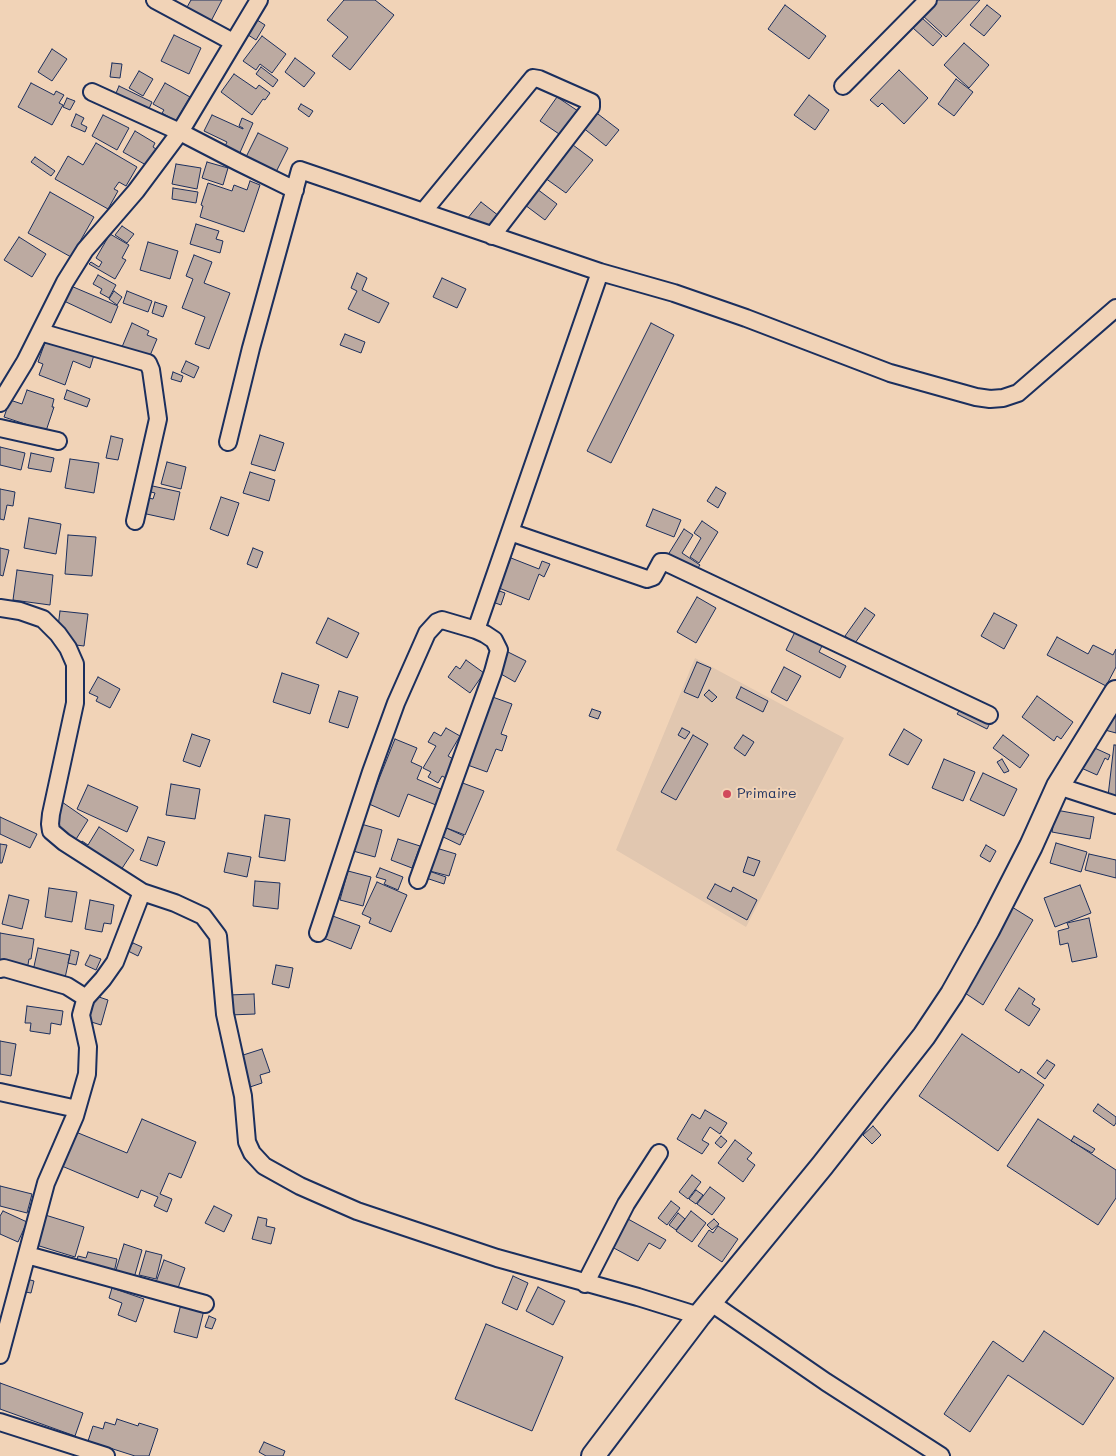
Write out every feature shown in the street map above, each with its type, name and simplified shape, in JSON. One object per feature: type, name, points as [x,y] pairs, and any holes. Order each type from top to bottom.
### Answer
[{"type":"street","points":[[155,0],[233,42]]},
{"type":"street","points":[[0,403],[25,362],[65,282],[85,250],[136,191],[180,132],[258,0]]},
{"type":"street","points":[[844,86],[928,0]]},
{"type":"street","points":[[423,212],[533,78],[539,78],[591,102],[590,107],[492,236]]},
{"type":"street","points":[[92,92],[180,132],[295,190]]},
{"type":"street","points":[[228,442],[251,348],[300,170],[600,272],[674,292],[890,373],[976,397],[1003,398],[1018,393],[1116,308]]},
{"type":"street","points":[[476,630],[600,272]]},
{"type":"street","points":[[40,332],[148,363],[151,370],[158,419],[135,521]]},
{"type":"street","points":[[0,428],[58,441]]},
{"type":"street","points":[[510,532],[648,579],[653,577],[661,562],[665,562],[989,716]]},
{"type":"street","points":[[0,608],[20,610],[43,619],[58,634],[68,648],[75,664],[75,703],[51,814],[51,831],[64,842],[142,892],[174,902],[203,916],[218,936],[225,1014],[243,1096],[247,1142],[252,1153],[264,1166],[300,1186],[357,1211],[498,1258],[638,1297],[704,1309],[826,1382],[941,1456]]},
{"type":"street","points":[[318,933],[371,772],[396,703],[427,633],[437,622],[442,620],[476,630],[494,640],[498,650],[493,672],[418,880]]},
{"type":"street","points":[[593,1456],[704,1309],[822,1166],[924,1036],[952,994],[988,930],[1031,846],[1058,786],[1116,694]]},
{"type":"street","points":[[1058,786],[1116,805]]},
{"type":"street","points":[[0,1355],[46,1183],[77,1110],[87,1074],[88,1046],[81,1016],[86,998],[115,962],[142,892]]},
{"type":"street","points":[[0,969],[4,968],[67,986],[86,998]]},
{"type":"street","points":[[0,1092],[77,1110]]},
{"type":"street","points":[[586,1284],[626,1204],[659,1153]]},
{"type":"street","points":[[27,1255],[205,1304]]},
{"type":"street","points":[[0,1422],[106,1456]]},
{"type":"shaded area","name":"Primaire","points":[[695,658],[844,738],[746,927],[616,850]]},
{"type":"building","points":[[191,0],[222,0],[210,23],[186,9]]},
{"type":"building","points":[[344,0],[375,0],[394,15],[350,70],[332,56],[348,37],[327,20]]},
{"type":"building","points":[[937,0],[980,0],[946,37],[922,15]]},
{"type":"building","points":[[785,5],[826,36],[809,59],[768,29]]},
{"type":"building","points":[[987,5],[1001,16],[984,36],[970,25]]},
{"type":"building","points":[[254,18],[265,25],[256,40],[245,33]]},
{"type":"building","points":[[922,18],[942,36],[933,46],[913,28]]},
{"type":"building","points":[[174,35],[201,48],[189,74],[161,61]]},
{"type":"building","points":[[262,36],[286,54],[272,73],[260,64],[256,70],[243,61]]},
{"type":"building","points":[[964,43],[989,65],[969,88],[944,65]]},
{"type":"building","points":[[52,49],[67,59],[52,81],[38,72]]},
{"type":"building","points":[[295,58],[315,73],[304,87],[285,72]]},
{"type":"building","points":[[112,63],[122,64],[120,78],[110,77]]},
{"type":"building","points":[[261,67],[278,80],[273,87],[256,74]]},
{"type":"building","points":[[899,70],[928,98],[904,124],[882,103],[878,107],[870,100]]},
{"type":"building","points":[[139,71],[153,79],[143,96],[129,88]]},
{"type":"building","points":[[234,74],[256,89],[259,85],[270,93],[265,100],[263,99],[252,115],[221,92]]},
{"type":"building","points":[[956,79],[973,92],[954,116],[938,104]]},
{"type":"building","points":[[31,83],[54,95],[56,91],[64,95],[59,103],[63,105],[52,125],[18,107]]},
{"type":"building","points":[[165,83],[190,97],[176,121],[162,113],[164,110],[153,104]]},
{"type":"building","points":[[119,86],[152,102],[147,113],[114,98]]},
{"type":"building","points":[[809,95],[829,110],[815,130],[794,115]]},
{"type":"building","points":[[557,97],[578,111],[562,136],[540,121]]},
{"type":"building","points":[[67,98],[75,101],[70,110],[63,107]]},
{"type":"building","points":[[301,104],[313,111],[309,117],[298,109]]},
{"type":"building","points":[[594,111],[619,130],[606,146],[582,127]]},
{"type":"building","points":[[76,114],[84,118],[81,124],[87,127],[85,132],[71,126]]},
{"type":"building","points":[[103,115],[129,128],[117,150],[92,136]]},
{"type":"building","points":[[212,115],[243,129],[239,126],[242,118],[253,123],[238,157],[223,150],[227,142],[204,131]]},
{"type":"building","points":[[135,131],[155,143],[153,147],[156,149],[146,165],[123,152]]},
{"type":"building","points":[[258,133],[288,148],[275,174],[245,159]]},
{"type":"building","points":[[569,142],[593,160],[566,193],[545,178]]},
{"type":"building","points":[[96,143],[137,167],[126,186],[119,182],[114,189],[118,191],[108,209],[55,179],[68,156],[83,165]]},
{"type":"building","points":[[35,157],[55,171],[51,176],[31,162]]},
{"type":"building","points":[[207,162],[228,168],[223,185],[202,178]]},
{"type":"building","points":[[176,164],[201,168],[197,189],[172,184]]},
{"type":"building","points":[[250,181],[260,185],[244,232],[200,217],[203,206],[201,205],[208,183],[232,191],[234,185],[247,190]]},
{"type":"building","points":[[173,188],[198,192],[196,203],[172,199]]},
{"type":"building","points":[[537,189],[557,204],[545,220],[525,205]]},
{"type":"building","points":[[50,192],[94,217],[71,257],[28,233]]},
{"type":"building","points":[[481,202],[499,216],[489,228],[467,219]]},
{"type":"building","points":[[196,224],[219,231],[216,239],[223,241],[220,253],[190,244]]},
{"type":"building","points":[[122,226],[134,234],[127,243],[115,235]]},
{"type":"building","points":[[110,234],[129,245],[122,258],[126,260],[115,279],[89,264],[91,262],[99,267],[102,262],[96,258]]},
{"type":"building","points":[[19,237],[46,254],[32,277],[4,260]]},
{"type":"building","points":[[148,242],[178,251],[170,279],[140,270]]},
{"type":"building","points":[[194,255],[212,262],[204,283],[230,293],[209,349],[195,344],[205,317],[182,308],[193,279],[186,276]]},
{"type":"building","points":[[357,273],[367,278],[362,290],[389,303],[379,323],[348,309],[357,291],[351,288]]},
{"type":"building","points":[[98,275],[116,285],[109,298],[100,293],[102,289],[93,284]]},
{"type":"building","points":[[442,278],[466,289],[457,308],[433,297]]},
{"type":"building","points":[[71,286],[118,306],[111,323],[64,301]]},
{"type":"building","points":[[114,291],[122,297],[117,305],[109,299]]},
{"type":"building","points":[[127,291],[152,301],[148,312],[123,303]]},
{"type":"building","points":[[155,302],[167,306],[163,317],[152,313]]},
{"type":"building","points":[[132,323],[149,331],[147,335],[157,339],[149,358],[122,347]]},
{"type":"building","points":[[651,323],[674,335],[611,463],[587,451]]},
{"type":"building","points":[[345,334],[365,342],[361,353],[340,345]]},
{"type":"building","points":[[47,337],[94,355],[90,368],[73,361],[65,385],[39,375],[43,364],[38,362]]},
{"type":"building","points":[[186,361],[199,367],[194,378],[181,372]]},
{"type":"building","points":[[173,372],[183,376],[181,382],[171,379]]},
{"type":"building","points":[[27,390],[54,399],[52,407],[54,407],[46,431],[4,417],[10,400],[22,404]]},
{"type":"building","points":[[67,390],[90,399],[87,407],[64,399]]},
{"type":"building","points":[[260,435],[284,443],[275,471],[251,464]]},
{"type":"building","points":[[111,436],[123,439],[118,460],[106,458]]},
{"type":"building","points":[[0,447],[25,453],[21,470],[0,465]]},
{"type":"building","points":[[31,453],[54,458],[51,472],[28,468]]},
{"type":"building","points":[[70,459],[99,463],[94,493],[65,488]]},
{"type":"building","points":[[167,462],[186,467],[181,489],[161,484]]},
{"type":"building","points":[[250,472],[275,480],[269,501],[243,493]]},
{"type":"building","points":[[148,485],[180,492],[174,520],[142,513],[145,497],[153,499],[155,493],[147,491]]},
{"type":"building","points":[[716,487],[726,493],[718,508],[707,501]]},
{"type":"building","points":[[0,489],[15,492],[13,506],[7,505],[4,520],[0,519]]},
{"type":"building","points":[[221,497],[239,503],[228,536],[210,529]]},
{"type":"building","points":[[653,509],[681,520],[674,537],[646,526]]},
{"type":"building","points":[[29,518],[61,524],[56,554],[24,548]]},
{"type":"building","points":[[702,521],[718,532],[699,563],[690,557],[701,538],[694,533]]},
{"type":"building","points":[[684,529],[693,535],[682,553],[700,565],[693,575],[666,558]]},
{"type":"building","points":[[68,535],[96,537],[92,576],[65,574]]},
{"type":"building","points":[[0,548],[9,550],[3,576],[0,575]]},
{"type":"building","points":[[253,548],[263,552],[257,568],[247,564]]},
{"type":"building","points":[[511,558],[539,569],[542,561],[550,564],[544,577],[539,574],[529,600],[499,588]]},
{"type":"building","points":[[17,570],[53,575],[50,605],[13,600]]},
{"type":"building","points":[[491,588],[505,593],[501,605],[487,600]]},
{"type":"building","points":[[697,597],[716,608],[696,643],[677,632]]},
{"type":"building","points":[[865,608],[875,615],[855,643],[845,636]]},
{"type":"building","points":[[60,611],[88,614],[84,646],[68,644],[58,627]]},
{"type":"building","points":[[994,613],[1017,625],[1004,649],[981,636]]},
{"type":"building","points":[[328,618],[359,633],[347,658],[316,643]]},
{"type":"building","points":[[795,632],[822,646],[819,652],[846,666],[840,678],[786,650]]},
{"type":"building","points":[[1057,637],[1088,654],[1093,645],[1113,655],[1116,649],[1116,667],[1106,686],[1047,655]]},
{"type":"building","points":[[504,650],[526,661],[515,682],[494,670]]},
{"type":"building","points":[[466,660],[484,673],[470,693],[448,677],[456,666],[460,669]]},
{"type":"building","points":[[697,662],[711,668],[698,698],[684,692]]},
{"type":"building","points":[[784,667],[801,676],[787,701],[771,692]]},
{"type":"building","points":[[282,673],[319,685],[310,714],[273,702]]},
{"type":"building","points":[[98,677],[120,689],[110,708],[96,701],[98,697],[89,693]]},
{"type":"building","points":[[741,687],[768,701],[763,712],[736,698]]},
{"type":"building","points":[[709,690],[717,697],[712,702],[704,695]]},
{"type":"building","points":[[339,691],[358,697],[348,728],[329,722]]},
{"type":"building","points":[[487,695],[512,704],[501,734],[507,736],[502,751],[496,749],[487,772],[462,763]]},
{"type":"building","points":[[1037,696],[1073,722],[1061,739],[1057,736],[1054,741],[1022,717]]},
{"type":"building","points":[[961,708],[990,723],[987,729],[957,714]]},
{"type":"building","points":[[1116,708],[1116,733],[1105,730]]},
{"type":"building","points":[[592,709],[601,712],[598,719],[589,716]]},
{"type":"building","points":[[446,728],[460,736],[448,756],[455,760],[446,778],[442,776],[438,783],[428,777],[431,772],[423,768],[436,746],[428,742],[434,732],[441,736]]},
{"type":"building","points":[[682,728],[690,732],[685,739],[678,735]]},
{"type":"building","points":[[904,729],[922,740],[908,765],[889,755]]},
{"type":"building","points":[[192,734],[210,740],[200,767],[183,761]]},
{"type":"building","points":[[693,735],[708,744],[676,800],[661,792]]},
{"type":"building","points":[[743,735],[754,742],[745,756],[734,748]]},
{"type":"building","points":[[1003,735],[1029,755],[1020,768],[993,748]]},
{"type":"building","points":[[395,739],[417,748],[411,762],[422,767],[417,779],[443,790],[436,805],[408,794],[399,817],[369,804]]},
{"type":"building","points":[[1088,745],[1110,755],[1108,760],[1105,758],[1097,775],[1079,767]]},
{"type":"building","points":[[1114,745],[1116,745],[1116,797],[1108,796]]},
{"type":"building","points":[[944,759],[975,772],[963,801],[932,788]]},
{"type":"building","points":[[1002,759],[1009,771],[1004,773],[997,762]]},
{"type":"building","points":[[983,773],[1017,789],[1004,816],[970,800]]},
{"type":"building","points":[[460,782],[484,791],[465,835],[444,827]]},
{"type":"building","points":[[171,784],[200,789],[195,819],[166,815]]},
{"type":"building","points":[[88,785],[138,807],[127,832],[77,809]]},
{"type":"building","points":[[62,802],[88,820],[73,844],[56,833],[55,811]]},
{"type":"building","points":[[1056,810],[1094,817],[1090,839],[1052,832]]},
{"type":"building","points":[[265,815],[290,819],[285,861],[259,857]]},
{"type":"building","points":[[0,817],[37,834],[30,848],[0,834]]},
{"type":"building","points":[[361,824],[382,830],[375,857],[353,851]]},
{"type":"building","points":[[442,826],[464,836],[460,845],[437,834]]},
{"type":"building","points":[[99,827],[134,850],[119,873],[78,847],[82,841],[88,845]]},
{"type":"building","points":[[148,837],[165,842],[157,866],[140,860]]},
{"type":"building","points":[[398,839],[420,846],[412,868],[391,860]]},
{"type":"building","points":[[1056,843],[1087,852],[1081,872],[1050,863]]},
{"type":"building","points":[[0,844],[7,845],[2,863],[0,863]]},
{"type":"building","points":[[986,845],[996,851],[990,862],[980,856]]},
{"type":"building","points":[[433,847],[456,854],[449,876],[426,870]]},
{"type":"building","points":[[228,853],[251,857],[247,877],[224,872]]},
{"type":"building","points":[[1089,854],[1116,860],[1116,878],[1085,870]]},
{"type":"building","points":[[748,857],[760,861],[754,876],[743,872]]},
{"type":"building","points":[[380,868],[403,877],[398,890],[384,884],[386,880],[376,877]]},
{"type":"building","points":[[426,870],[446,877],[444,884],[423,877]]},
{"type":"building","points":[[348,871],[371,877],[363,906],[340,900]]},
{"type":"building","points":[[255,881],[280,883],[278,909],[253,906]]},
{"type":"building","points":[[377,882],[407,895],[391,932],[369,923],[371,918],[362,914]]},
{"type":"building","points":[[715,884],[731,892],[733,887],[757,900],[747,920],[707,898]]},
{"type":"building","points":[[1080,885],[1091,913],[1055,927],[1044,898]]},
{"type":"building","points":[[49,888],[77,892],[72,922],[45,917]]},
{"type":"building","points":[[9,895],[29,900],[22,929],[2,924]]},
{"type":"building","points":[[90,900],[114,905],[111,924],[104,923],[102,932],[85,929]]},
{"type":"building","points":[[1012,907],[1033,920],[983,1005],[962,991]]},
{"type":"building","points":[[330,915],[360,926],[351,949],[321,937]]},
{"type":"building","points":[[1089,918],[1097,957],[1072,962],[1068,943],[1060,945],[1058,931],[1069,928],[1067,923]]},
{"type":"building","points":[[0,933],[34,939],[27,970],[0,965]]},
{"type":"building","points":[[133,943],[142,947],[138,956],[128,951]]},
{"type":"building","points":[[38,948],[70,955],[65,978],[33,971]]},
{"type":"building","points":[[71,950],[79,952],[76,965],[68,963]]},
{"type":"building","points":[[90,955],[101,959],[96,970],[85,965]]},
{"type":"building","points":[[276,965],[293,968],[289,988],[272,984]]},
{"type":"building","points":[[1019,988],[1035,999],[1032,1004],[1040,1009],[1029,1026],[1005,1010]]},
{"type":"building","points":[[254,994],[255,1014],[230,1015],[229,995]]},
{"type":"building","points":[[93,995],[108,1000],[101,1025],[85,1020]]},
{"type":"building","points":[[27,1006],[63,1011],[61,1025],[51,1023],[50,1034],[30,1031],[31,1023],[25,1023]]},
{"type":"building","points":[[962,1034],[1019,1073],[1021,1069],[1044,1085],[998,1151],[919,1096]]},
{"type":"building","points":[[0,1041],[16,1044],[11,1076],[0,1074]]},
{"type":"building","points":[[262,1049],[270,1072],[260,1075],[262,1083],[247,1088],[237,1057]]},
{"type":"building","points":[[1047,1060],[1055,1065],[1045,1079],[1037,1073]]},
{"type":"building","points":[[1098,1104],[1116,1117],[1114,1126],[1093,1111]]},
{"type":"building","points":[[705,1110],[727,1123],[720,1134],[710,1127],[702,1140],[709,1144],[702,1154],[677,1139],[692,1114],[700,1119]]},
{"type":"building","points":[[142,1119],[196,1142],[181,1178],[169,1173],[160,1194],[172,1199],[167,1212],[154,1206],[158,1197],[141,1190],[138,1198],[57,1164],[71,1130],[127,1153]]},
{"type":"building","points":[[1038,1119],[1116,1170],[1116,1198],[1098,1225],[1007,1166]]},
{"type":"building","points":[[873,1126],[881,1135],[872,1144],[863,1135]]},
{"type":"building","points":[[721,1136],[727,1141],[721,1148],[715,1143]]},
{"type":"building","points":[[1074,1136],[1095,1149],[1092,1153],[1071,1141]]},
{"type":"building","points":[[735,1140],[752,1153],[747,1159],[755,1165],[743,1182],[718,1163]]},
{"type":"building","points":[[692,1175],[701,1182],[688,1199],[679,1192]]},
{"type":"building","points":[[0,1186],[32,1194],[27,1213],[0,1206]]},
{"type":"building","points":[[710,1187],[725,1198],[712,1215],[697,1204]]},
{"type":"building","points":[[696,1190],[703,1195],[696,1204],[689,1199]]},
{"type":"building","points":[[671,1201],[680,1208],[667,1225],[658,1218]]},
{"type":"building","points":[[214,1206],[232,1215],[224,1232],[205,1223]]},
{"type":"building","points":[[3,1211],[27,1222],[18,1242],[0,1234],[0,1216]]},
{"type":"building","points":[[691,1211],[706,1223],[692,1242],[676,1231]]},
{"type":"building","points":[[678,1213],[685,1219],[676,1230],[669,1225]]},
{"type":"building","points":[[42,1214],[84,1227],[75,1257],[33,1244]]},
{"type":"building","points":[[258,1217],[267,1219],[266,1226],[275,1228],[271,1244],[252,1239]]},
{"type":"building","points":[[628,1219],[666,1240],[660,1249],[649,1243],[638,1261],[612,1247]]},
{"type":"building","points":[[714,1219],[719,1224],[712,1230],[707,1225]]},
{"type":"building","points":[[718,1226],[738,1239],[722,1262],[698,1246],[709,1230],[713,1233]]},
{"type":"building","points":[[124,1244],[142,1250],[134,1278],[115,1273]]},
{"type":"building","points":[[146,1251],[162,1255],[156,1279],[139,1275]]},
{"type":"building","points":[[88,1252],[117,1259],[113,1277],[75,1267],[78,1256],[86,1258]]},
{"type":"building","points":[[164,1260],[185,1268],[176,1294],[155,1285]]},
{"type":"building","points":[[513,1276],[528,1283],[517,1310],[502,1303]]},
{"type":"building","points":[[23,1278],[34,1281],[31,1293],[20,1291]]},
{"type":"building","points":[[538,1287],[565,1301],[553,1325],[526,1311]]},
{"type":"building","points":[[112,1288],[144,1299],[136,1322],[118,1315],[122,1303],[109,1298]]},
{"type":"building","points":[[181,1304],[204,1310],[197,1338],[174,1332]]},
{"type":"building","points":[[209,1316],[216,1319],[212,1329],[205,1327]]},
{"type":"building","points":[[486,1324],[563,1357],[532,1431],[455,1399]]},
{"type":"building","points":[[1044,1331],[1114,1378],[1083,1425],[1008,1375],[970,1432],[944,1414],[993,1341],[1023,1362]]},
{"type":"building","points":[[0,1383],[83,1413],[75,1436],[0,1409]]},
{"type":"building","points":[[117,1419],[138,1426],[139,1423],[158,1429],[149,1456],[135,1456],[88,1441],[93,1426],[103,1429],[105,1422],[115,1425]]},
{"type":"building","points":[[264,1442],[285,1451],[283,1456],[266,1456],[259,1452]]},
{"type":"place","name":"Primaire","points":[[727,794]]}]
